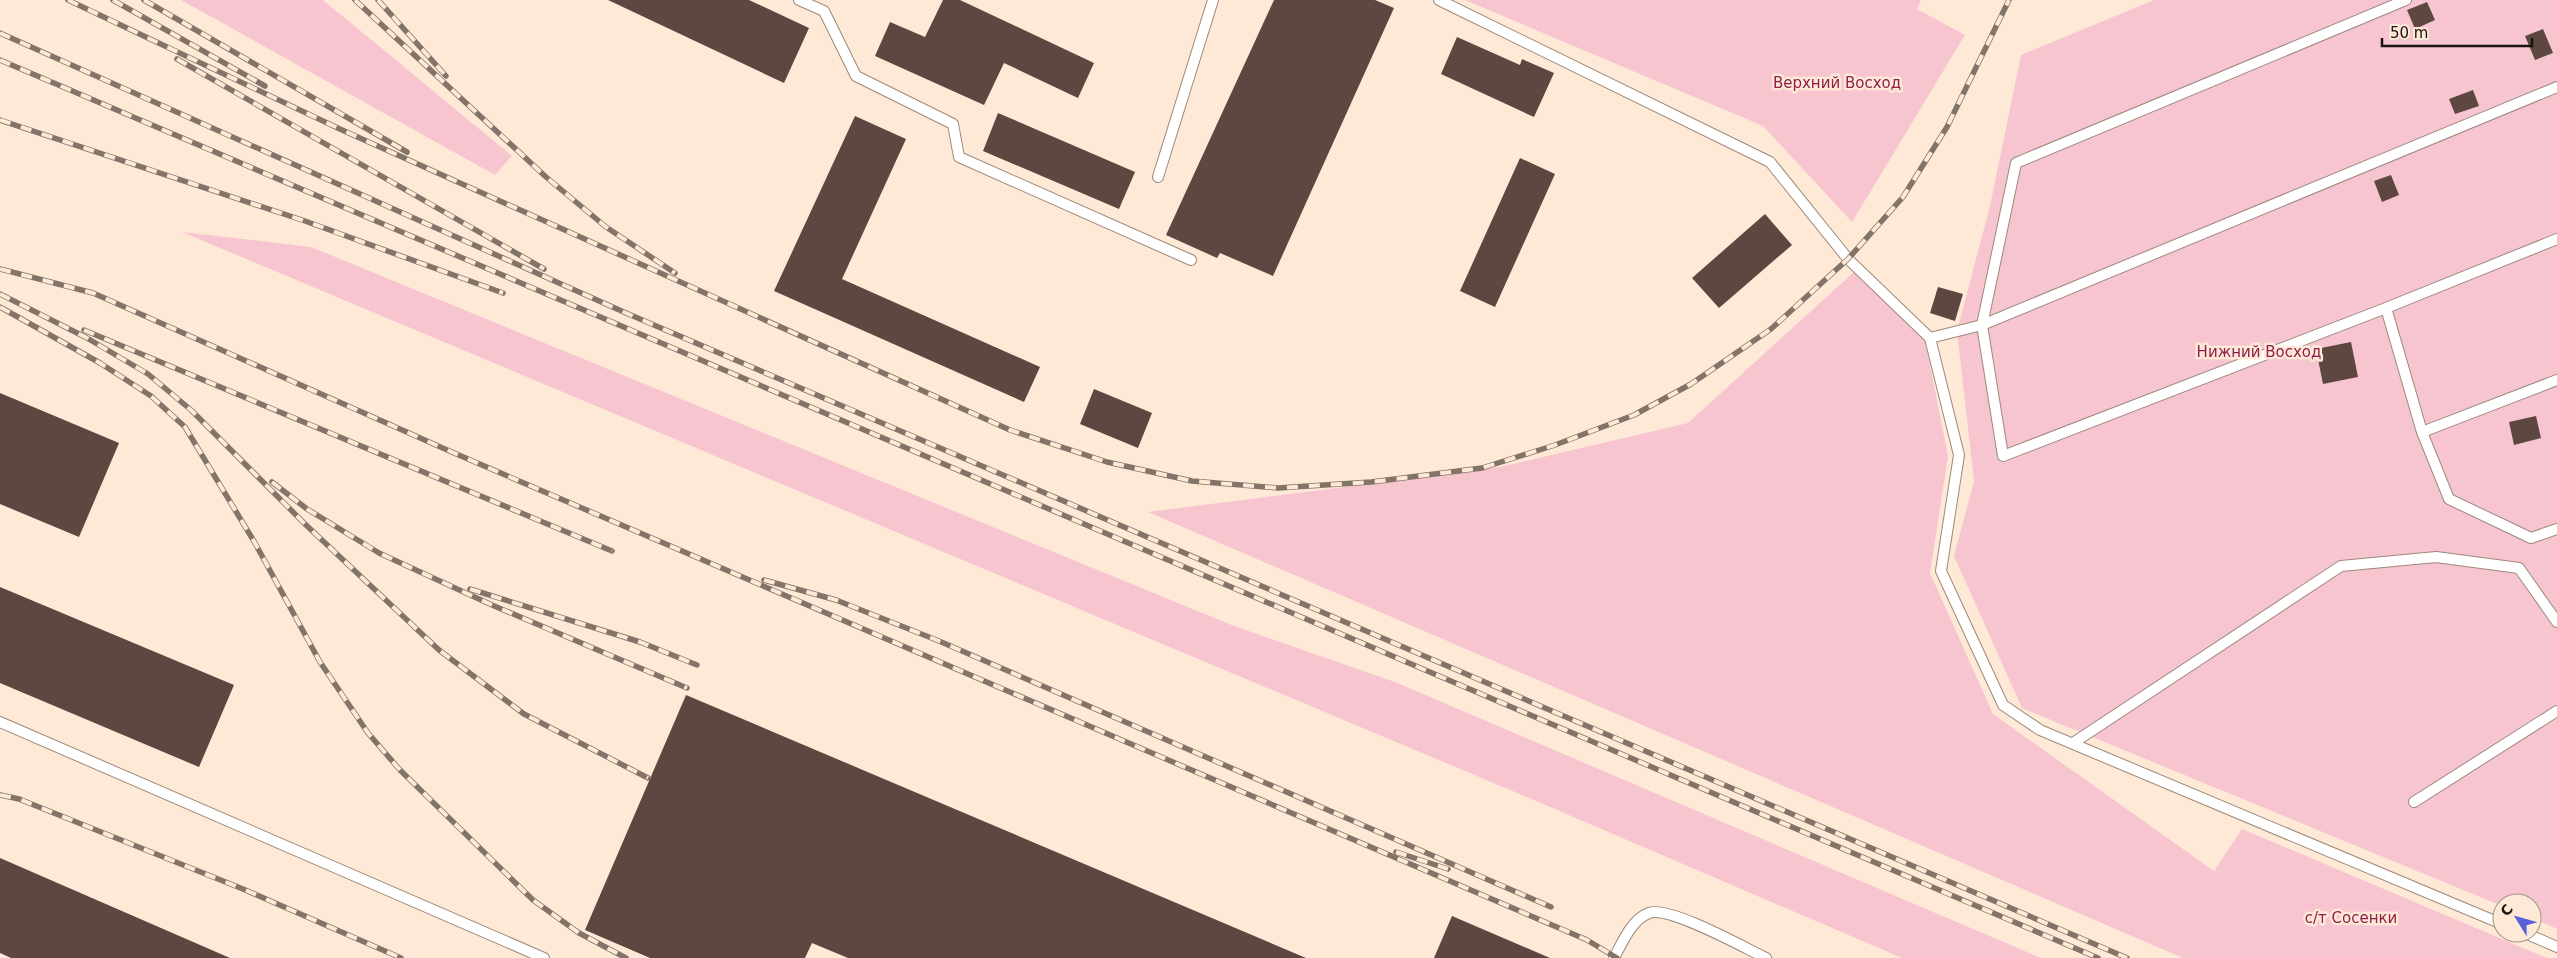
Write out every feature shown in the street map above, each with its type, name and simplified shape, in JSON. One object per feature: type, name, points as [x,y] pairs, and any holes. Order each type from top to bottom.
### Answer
[{"type":"lane","points":[[800,0],[824,11],[856,76],[952,124],[959,157],[1191,260]]},
{"type":"lane","points":[[1158,178],[1213,0]]},
{"type":"lane","points":[[1440,0],[1770,162],[1848,259],[1930,338],[1959,455],[1941,571],[2003,705],[2040,730],[2492,920]]},
{"type":"lane","points":[[2406,0],[2016,163],[1982,325],[2003,456],[2386,308],[2557,239]]},
{"type":"lane","points":[[1930,338],[1982,325],[2557,87]]},
{"type":"lane","points":[[2386,308],[2422,432],[2448,499],[2531,538],[2557,528]]},
{"type":"lane","points":[[2422,432],[2557,380]]},
{"type":"lane","points":[[2072,744],[2341,566],[2436,557],[2519,568],[2557,622]]},
{"type":"lane","points":[[2414,802],[2557,712]]},
{"type":"lane","points":[[0,722],[544,958]]},
{"type":"lane","points":[[1614,958],[1636,921],[1650,912],[1676,915],[1766,958]]},
{"type":"lane","points":[[2542,940],[2557,947]]},
{"type":"green space","points":[[181,0],[323,0],[512,156],[495,175]]},
{"type":"green space","name":"Верхний Восход","points":[[1465,0],[1921,0],[1917,9],[1965,35],[1852,222],[1763,126]]},
{"type":"green space","name":"Нижний Восход","points":[[2154,0],[2557,0],[2557,929],[2542,922],[2542,893],[2492,893],[2492,902],[2022,708],[1954,556],[1974,481],[1957,331],[1990,206],[2021,55]]},
{"type":"green space","points":[[182,232],[311,247],[1234,626],[1395,682],[2041,958],[1902,958],[1522,795]]},
{"type":"green space","name":"с/т Сосенки","points":[[1855,271],[1925,340],[1948,456],[1930,573],[1993,714],[2214,871],[2242,829],[2492,935],[2492,943],[2512,943],[2547,958],[2183,958],[1148,512],[1500,467],[1688,423]]},
{"type":"building","points":[[608,0],[749,0],[809,28],[784,83]]},
{"type":"building","points":[[943,0],[960,0],[1094,63],[1078,98],[1004,63],[984,105],[875,56],[890,22],[925,37]]},
{"type":"building","points":[[1274,0],[1375,0],[1394,8],[1273,276],[1220,253],[1217,258],[1166,235]]},
{"type":"building","points":[[2427,2],[2435,20],[2415,29],[2407,10]]},
{"type":"building","points":[[2543,29],[2553,53],[2535,60],[2525,36]]},
{"type":"building","points":[[1457,37],[1520,65],[1522,59],[1554,73],[1534,117],[1441,74]]},
{"type":"building","points":[[2473,90],[2479,106],[2455,114],[2449,99]]},
{"type":"building","points":[[998,113],[1135,172],[1119,209],[983,151]]},
{"type":"building","points":[[855,116],[906,139],[842,279],[1040,367],[1024,402],[774,291]]},
{"type":"building","points":[[1520,158],[1555,174],[1495,307],[1460,291]]},
{"type":"building","points":[[2391,175],[2399,195],[2382,202],[2374,181]]},
{"type":"building","points":[[1765,214],[1792,245],[1719,308],[1692,278]]},
{"type":"building","points":[[1938,287],[1963,294],[1955,321],[1930,313]]},
{"type":"building","points":[[2351,342],[2358,377],[2323,384],[2316,349]]},
{"type":"building","points":[[1094,389],[1152,413],[1138,448],[1080,424]]},
{"type":"building","points":[[0,393],[119,443],[79,537],[0,504]]},
{"type":"building","points":[[2536,416],[2541,438],[2514,445],[2509,422]]},
{"type":"building","points":[[0,587],[234,685],[199,767],[0,683]]},
{"type":"building","points":[[686,695],[1306,958],[848,958],[812,943],[805,958],[650,958],[585,930]]},
{"type":"building","points":[[0,858],[230,958],[11,958],[0,953]]},
{"type":"building","points":[[1452,916],[1550,958],[1434,958]]},
{"type":"railway","points":[[68,0],[342,130],[1010,430],[1107,462],[1192,481],[1278,488],[1371,482],[1482,468],[1555,445],[1634,415],[1691,384],[1771,329],[1848,259],[1903,197],[1947,127],[2009,0]]},
{"type":"railway","points":[[113,0],[265,86]]},
{"type":"railway","points":[[144,0],[407,152]]},
{"type":"railway","points":[[355,0],[546,177],[606,227],[675,273]]},
{"type":"railway","points":[[378,0],[446,76]]},
{"type":"railway","points":[[0,33],[626,313],[2127,958]]},
{"type":"railway","points":[[177,59],[544,269]]},
{"type":"railway","points":[[0,60],[2098,958]]},
{"type":"railway","points":[[0,120],[305,221],[503,293]]},
{"type":"railway","points":[[0,269],[93,293],[454,453],[1587,940],[1617,958]]},
{"type":"railway","points":[[0,294],[87,338],[148,374],[191,410],[306,525],[439,650],[524,714],[648,778]]},
{"type":"railway","points":[[0,307],[100,363],[151,396],[185,427],[255,543],[320,662],[368,733],[400,770],[533,900],[579,933],[626,958]]},
{"type":"railway","points":[[84,330],[612,551]]},
{"type":"railway","points":[[272,482],[307,509],[379,553],[492,605],[687,688]]},
{"type":"railway","points":[[764,580],[836,600],[939,641],[1551,907]]},
{"type":"railway","points":[[470,589],[640,642],[697,665]]},
{"type":"railway","points":[[0,795],[19,799],[243,889],[401,958]]},
{"type":"railway","points":[[1396,852],[1448,869]]}]
